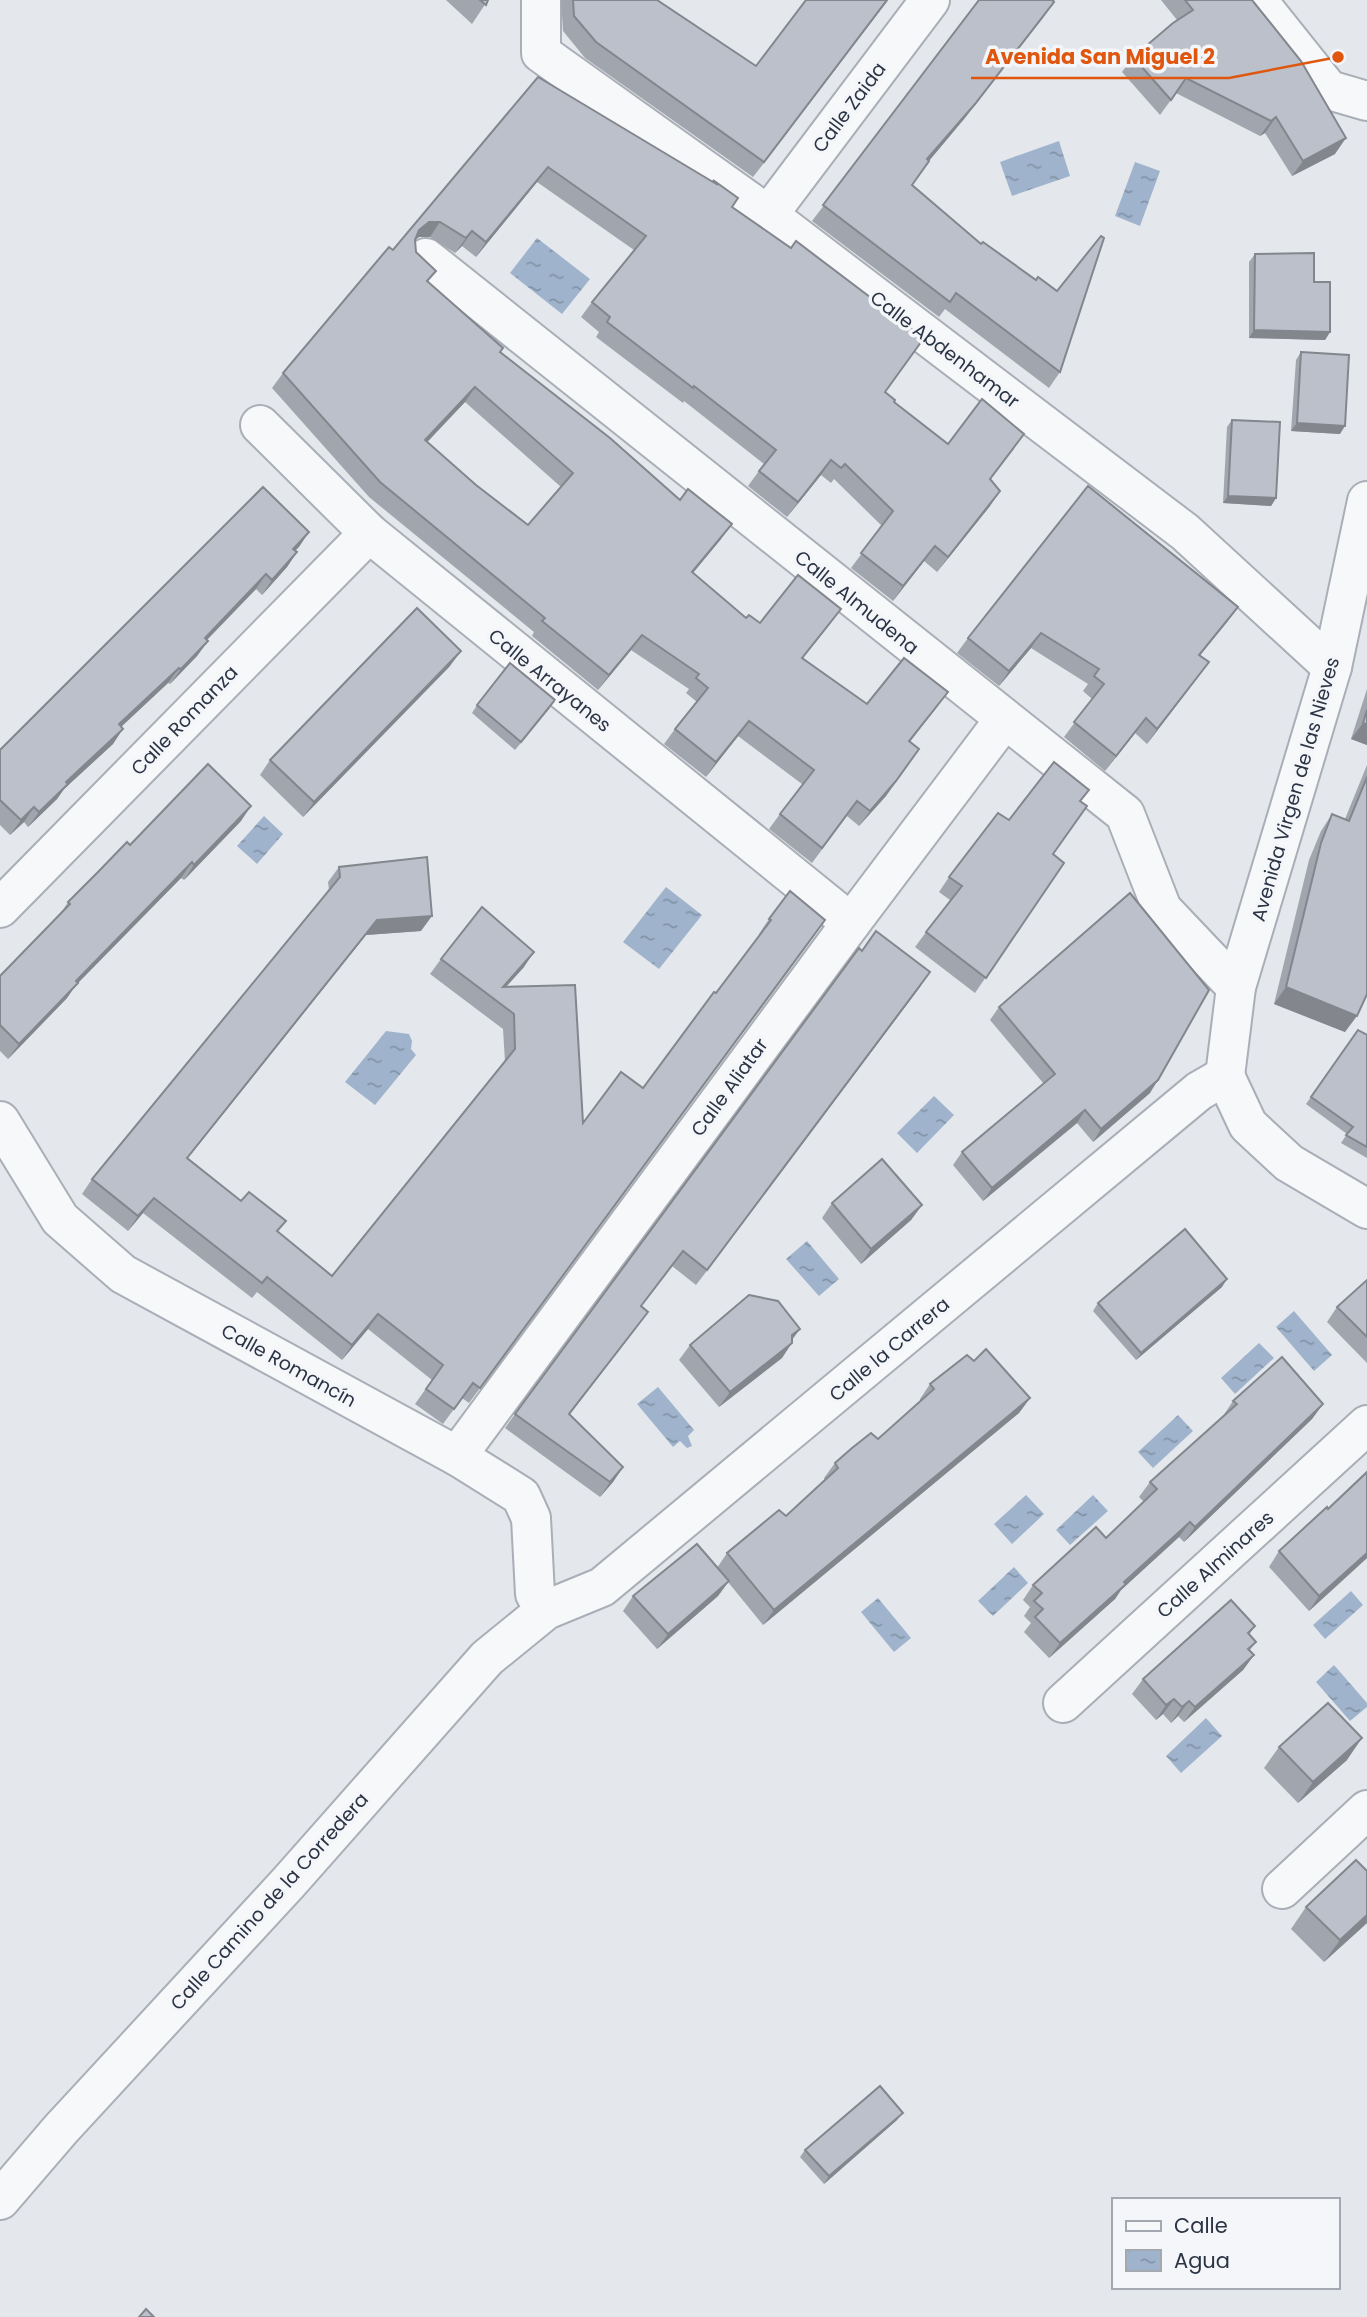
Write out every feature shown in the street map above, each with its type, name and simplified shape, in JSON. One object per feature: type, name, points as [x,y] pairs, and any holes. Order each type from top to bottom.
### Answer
[{"type":"street","name":"Calle Abdenhamar","points":[[541,0],[541,53],[768,215],[1185,532],[1332,667]]},
{"type":"street","name":"Calle Zaida","points":[[768,215],[930,0]]},
{"type":"street","points":[[1256,0],[1329,90],[1367,101]]},
{"type":"street","name":"Calle Almudena","points":[[426,258],[1125,814],[1162,909],[1236,987]]},
{"type":"street","name":"Calle Arrayanes","points":[[260,425],[369,533],[851,923]]},
{"type":"street","name":"Avenida Virgen de las Nieves","points":[[1225,1076],[1236,987],[1332,667],[1367,501]]},
{"type":"street","name":"Calle Romanza","points":[[0,908],[369,533]]},
{"type":"street","name":"Calle Aliatar","points":[[457,1456],[1004,720]]},
{"type":"street","points":[[1225,1076],[1248,1125],[1289,1163],[1367,1209]]},
{"type":"street","name":"Calle la Carrera","points":[[546,1610],[602,1587],[1199,1091],[1225,1076]]},
{"type":"street","name":"Calle Romancín","points":[[0,1121],[60,1219],[122,1274],[457,1456],[521,1496],[531,1518],[535,1594],[546,1610]]},
{"type":"street","name":"Calle Alminares","points":[[1063,1703],[1367,1424]]},
{"type":"street","name":"Calle Camino de la Corredera","points":[[0,2200],[61,2129],[289,1882],[486,1658],[546,1610]]},
{"type":"street","points":[[1282,1889],[1367,1810]]},
{"type":"water","points":[[1059,141],[1070,176],[1012,196],[1000,162]]},
{"type":"water","points":[[1135,162],[1160,171],[1140,226],[1115,216]]},
{"type":"water","points":[[537,238],[590,279],[562,314],[510,273]]},
{"type":"water","points":[[264,816],[283,834],[257,864],[237,846]]},
{"type":"water","points":[[666,887],[702,915],[659,969],[623,942]]},
{"type":"water","points":[[386,1031],[409,1034],[411,1049],[416,1055],[375,1105],[345,1082]]},
{"type":"water","points":[[934,1096],[954,1115],[917,1153],[897,1133]]},
{"type":"water","points":[[807,1241],[839,1279],[819,1296],[786,1259]]},
{"type":"water","points":[[1294,1311],[1332,1355],[1314,1371],[1276,1327]]},
{"type":"water","points":[[1259,1343],[1274,1358],[1235,1394],[1221,1378]]},
{"type":"water","points":[[658,1387],[694,1430],[688,1436],[692,1446],[687,1448],[680,1441],[673,1447],[637,1404]]},
{"type":"water","points":[[1178,1415],[1193,1431],[1153,1468],[1138,1452]]},
{"type":"water","points":[[1026,1495],[1044,1514],[1012,1544],[994,1524]]},
{"type":"water","points":[[1093,1495],[1108,1511],[1070,1545],[1056,1530]]},
{"type":"water","points":[[1014,1567],[1028,1583],[993,1616],[978,1601]]},
{"type":"water","points":[[1351,1591],[1363,1605],[1325,1639],[1313,1625]]},
{"type":"water","points":[[878,1598],[911,1638],[894,1652],[861,1612]]},
{"type":"water","points":[[1334,1665],[1367,1703],[1367,1707],[1350,1721],[1316,1682]]},
{"type":"water","points":[[1206,1718],[1222,1736],[1181,1773],[1166,1756]]},
{"type":"building","points":[[573,0],[657,0],[756,66],[806,0],[887,0],[764,162],[596,42],[574,16]]},
{"type":"building","points":[[979,0],[1054,2],[975,104],[927,159],[929,161],[912,185],[981,244],[983,242],[1036,280],[1038,277],[1057,291],[1101,236],[1104,238],[1060,372],[956,293],[950,302],[823,205]]},
{"type":"building","points":[[1185,0],[1252,0],[1301,61],[1346,138],[1303,161],[1276,117],[1271,121],[1186,78],[1171,100],[1133,57],[1193,10]]},
{"type":"building","points":[[538,77],[718,185],[713,180],[738,198],[732,207],[791,248],[796,241],[924,338],[885,392],[948,444],[982,399],[1024,434],[990,479],[1000,491],[948,557],[935,546],[903,586],[861,553],[893,511],[845,464],[841,468],[831,460],[798,502],[759,471],[776,450],[607,322],[610,317],[592,302],[646,236],[548,167],[486,242],[472,231],[466,238],[440,222],[429,222],[419,230],[415,240],[416,252],[436,271],[427,281],[503,348],[500,352],[610,438],[680,500],[688,489],[732,524],[692,572],[746,618],[749,615],[760,623],[798,575],[841,609],[802,658],[867,704],[904,658],[948,692],[909,741],[919,749],[870,811],[857,801],[822,848],[780,814],[814,770],[749,721],[716,762],[675,729],[708,688],[696,678],[699,674],[642,635],[609,675],[542,621],[545,618],[380,482],[283,373],[389,247],[393,250]],"holes":[[[475,387],[573,473],[528,525],[476,485],[425,440]]]},
{"type":"building","points":[[1314,253],[1314,282],[1330,282],[1330,332],[1254,330],[1255,254]]},
{"type":"building","points":[[1301,352],[1349,355],[1345,426],[1297,423]]},
{"type":"building","points":[[1232,420],[1280,422],[1276,498],[1228,496]]},
{"type":"building","points":[[1088,486],[1238,607],[1199,655],[1209,662],[1157,729],[1146,718],[1116,756],[1074,722],[1104,684],[1094,676],[1099,669],[1041,633],[1009,671],[968,638]]},
{"type":"building","points":[[263,487],[309,532],[293,549],[297,552],[272,580],[266,574],[205,638],[208,641],[181,669],[119,724],[123,729],[66,782],[68,784],[39,812],[34,807],[21,820],[0,800],[0,750]]},
{"type":"building","points":[[417,608],[461,651],[314,802],[270,760]]},
{"type":"building","points":[[510,663],[555,700],[521,742],[477,705]]},
{"type":"building","points":[[1054,762],[1089,790],[1080,801],[1087,806],[1053,854],[1064,863],[986,978],[926,932],[962,886],[949,877],[998,813],[1009,820]]},
{"type":"building","points":[[208,764],[251,806],[194,865],[192,862],[76,981],[78,983],[19,1044],[0,1025],[0,976],[70,904],[68,902],[127,842],[130,845]]},
{"type":"building","points":[[1367,777],[1367,994],[1357,1016],[1286,987],[1321,843],[1332,814],[1349,821]]},
{"type":"building","points":[[427,857],[432,916],[377,920],[187,1158],[241,1201],[249,1192],[286,1221],[277,1231],[332,1276],[515,1049],[514,1014],[441,959],[482,907],[534,952],[503,987],[575,985],[583,1123],[621,1072],[643,1088],[771,920],[769,919],[790,891],[825,920],[480,1388],[473,1383],[454,1409],[426,1389],[443,1365],[378,1314],[352,1345],[267,1277],[262,1283],[154,1198],[138,1216],[92,1179],[340,877],[339,867]]},
{"type":"building","points":[[1130,893],[1209,990],[1158,1080],[1101,1129],[1085,1110],[992,1188],[962,1152],[1055,1074],[999,1007]]},
{"type":"building","points":[[876,931],[930,972],[707,1270],[683,1251],[641,1306],[648,1312],[569,1414],[623,1467],[610,1482],[515,1414],[859,948],[862,951]]},
{"type":"building","points":[[1358,1030],[1367,1035],[1367,1147],[1346,1135],[1353,1127],[1311,1097]]},
{"type":"building","points":[[882,1159],[922,1205],[871,1249],[832,1203]]},
{"type":"building","points":[[1185,1229],[1227,1279],[1141,1353],[1098,1303]]},
{"type":"building","points":[[1367,1280],[1367,1337],[1337,1307]]},
{"type":"building","points":[[749,1295],[778,1301],[800,1329],[792,1335],[792,1343],[730,1392],[690,1345]]},
{"type":"building","points":[[986,1349],[1030,1398],[774,1610],[727,1553],[779,1510],[786,1516],[838,1468],[835,1463],[852,1448],[871,1433],[878,1439],[934,1389],[930,1384],[967,1355],[974,1361]]},
{"type":"building","points":[[1282,1357],[1323,1404],[1195,1527],[1190,1522],[1060,1643],[1035,1617],[1043,1609],[1034,1601],[1042,1593],[1033,1585],[1096,1527],[1106,1538],[1157,1489],[1150,1482],[1237,1404],[1233,1401]]},
{"type":"building","points":[[1367,1472],[1367,1553],[1319,1596],[1279,1551]]},
{"type":"building","points":[[697,1544],[729,1581],[668,1634],[633,1596]]},
{"type":"building","points":[[1231,1600],[1255,1626],[1248,1633],[1256,1642],[1248,1649],[1254,1655],[1195,1707],[1189,1701],[1182,1707],[1174,1699],[1166,1705],[1143,1679]]},
{"type":"building","points":[[1328,1703],[1362,1738],[1313,1782],[1279,1747]]},
{"type":"building","points":[[1356,1860],[1367,1871],[1367,1915],[1340,1940],[1306,1907]]},
{"type":"building","points":[[880,2086],[903,2113],[829,2176],[805,2150]]},
{"type":"building","points":[[146,2309],[154,2317],[139,2317]]},
{"type":"place","name":"Avenida San Miguel 2","points":[[1338,57]]}]
